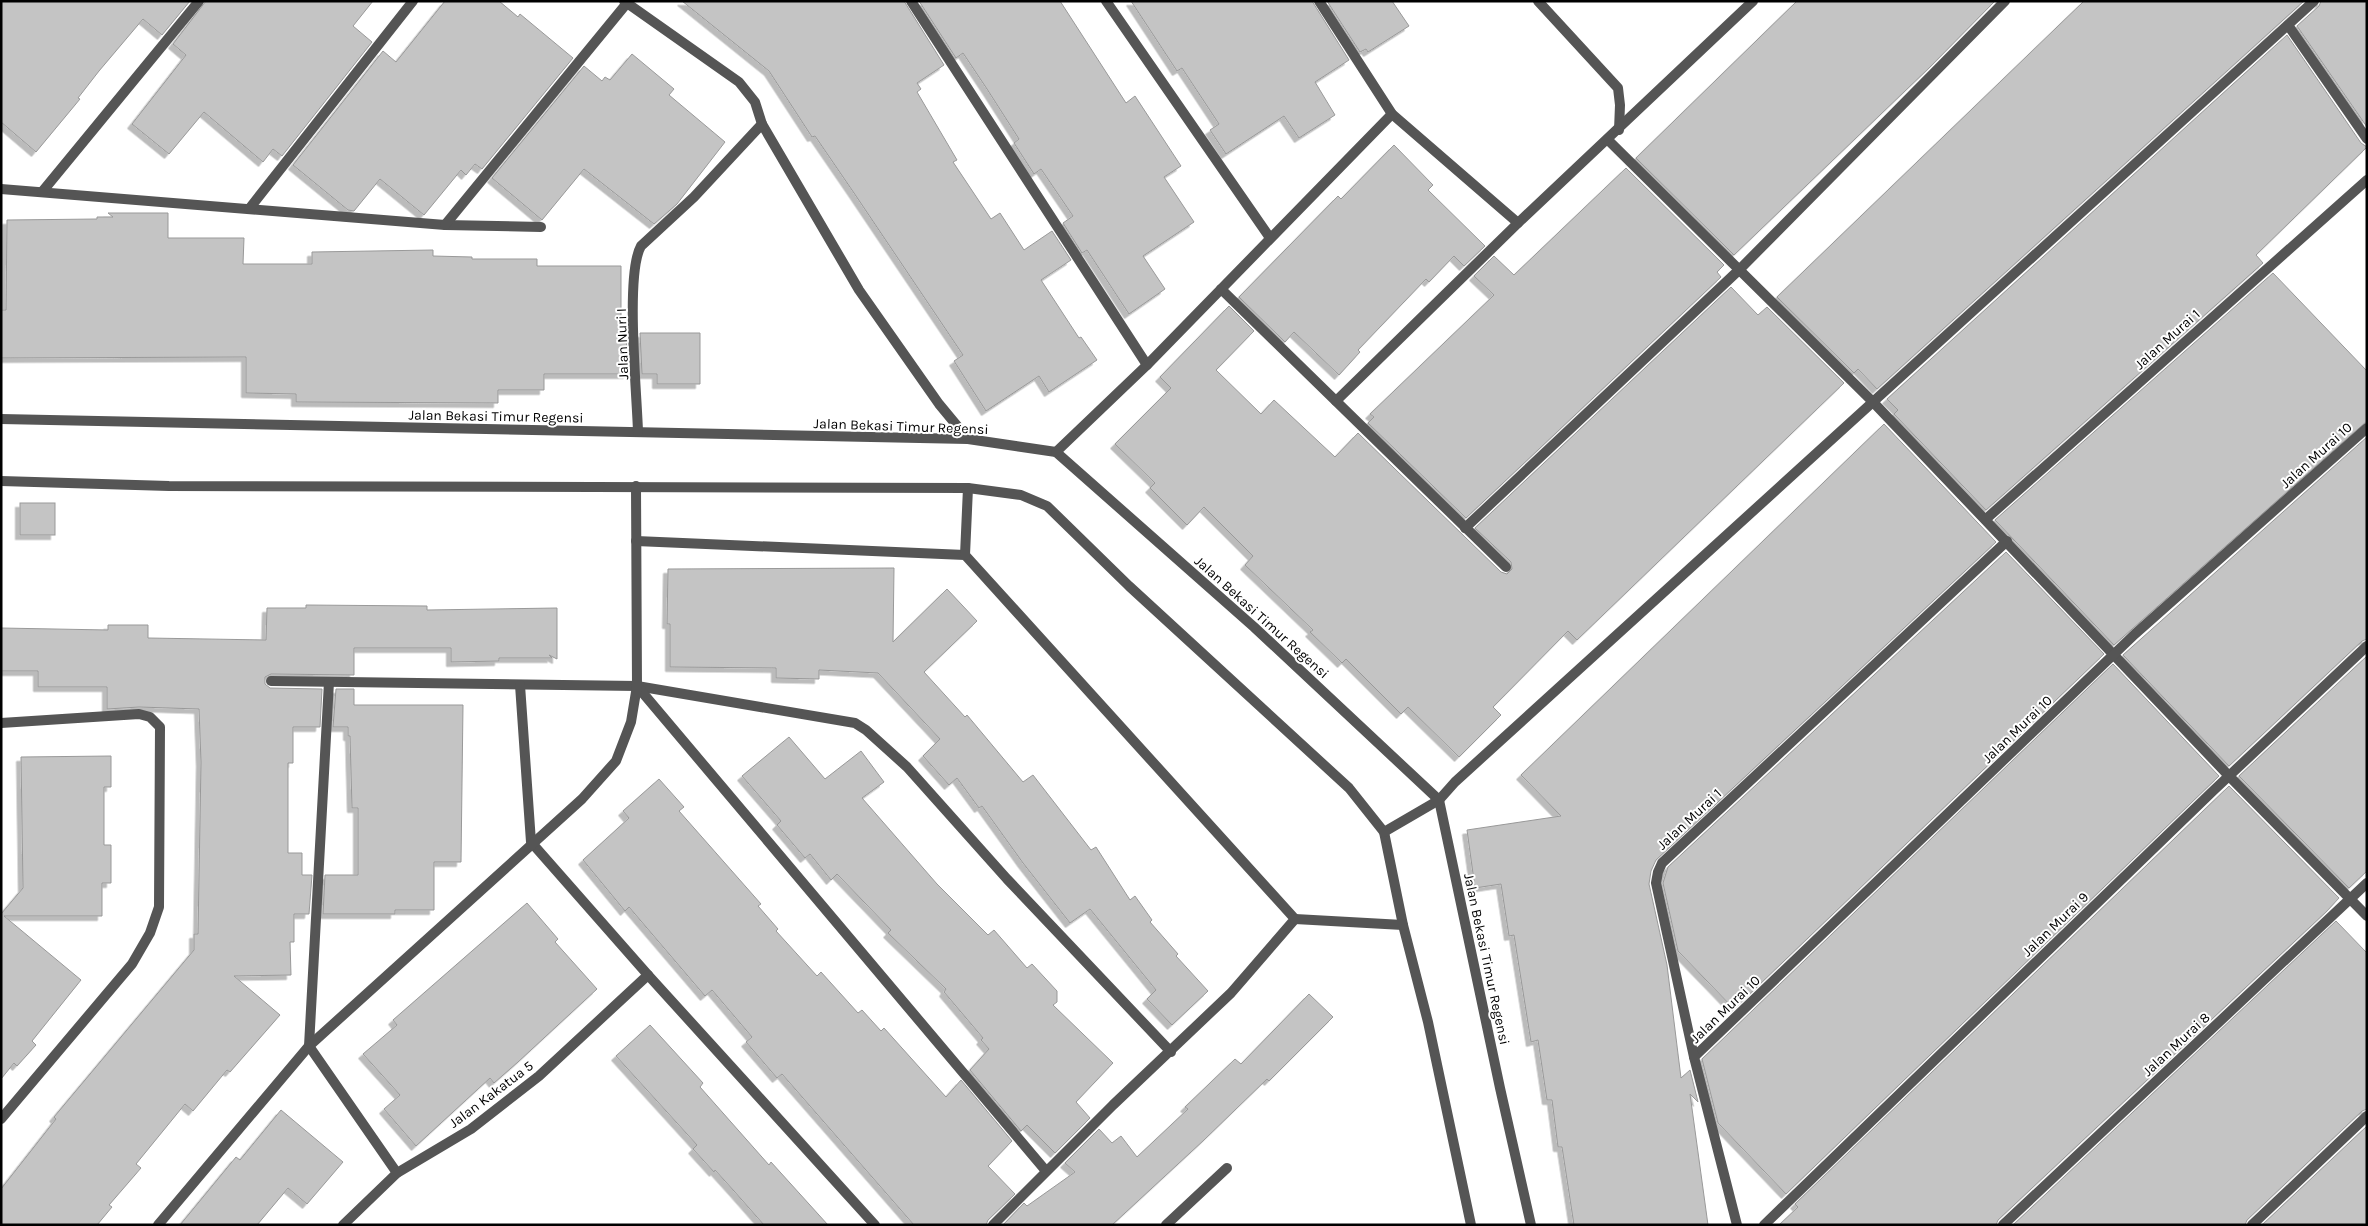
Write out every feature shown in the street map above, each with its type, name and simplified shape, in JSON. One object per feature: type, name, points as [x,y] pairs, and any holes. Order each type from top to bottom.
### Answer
[{"type":"street","points":[[42,192],[199,1]]},
{"type":"street","points":[[249,209],[413,1]]},
{"type":"street","points":[[910,1],[1147,365]]},
{"type":"street","points":[[1106,1],[1270,238]]},
{"type":"street","points":[[1319,1],[1392,114],[1518,223]]},
{"type":"street","points":[[1538,1],[1618,88],[1620,105],[1619,130]]},
{"type":"street","points":[[1336,402],[1518,223],[1619,130],[1753,1]]},
{"type":"street","points":[[1465,528],[1740,269],[2004,1]]},
{"type":"street","points":[[1384,832],[1439,800],[1454,782],[2314,1]]},
{"type":"street","points":[[445,225],[625,2],[739,82],[756,102],[762,124],[859,290],[939,404],[968,439]]},
{"type":"street","points":[[2288,25],[2367,139]]},
{"type":"street","points":[[1056,452],[1147,365],[1392,114]]},
{"type":"street","name":"Jalan Nuri I","points":[[638,432],[633,291],[639,250],[694,197],[762,124]]},
{"type":"street","points":[[1608,140],[1873,402],[2115,654],[2229,776],[2367,916]]},
{"type":"street","name":"Jalan Murai 1","points":[[1986,520],[2367,180]]},
{"type":"street","points":[[1,189],[445,225],[541,227]]},
{"type":"street","points":[[1221,289],[1506,567]]},
{"type":"street","name":"Jalan Bekasi Timur Regensi","points":[[1,419],[968,439],[1056,452],[1254,627],[1439,800],[1531,1225]]},
{"type":"street","name":"Jalan Murai 10","points":[[1694,1057],[2115,654],[2367,428]]},
{"type":"street","points":[[1,481],[178,486],[968,488],[1021,494],[1047,506],[1129,586],[1349,788],[1384,832],[1403,925],[1428,1022],[1471,1225]]},
{"type":"street","points":[[158,1225],[309,1046],[531,842],[582,798],[616,761],[631,722],[637,686],[636,486]]},
{"type":"street","points":[[968,488],[965,555],[1295,919],[1403,925]]},
{"type":"street","name":"Jalan Murai 1","points":[[1737,1225],[1694,1057],[1656,884],[1658,872],[1662,863],[2007,541]]},
{"type":"street","points":[[636,542],[965,555]]},
{"type":"street","name":"Jalan Murai 9","points":[[1764,1225],[2229,776],[2367,646]]},
{"type":"street","points":[[271,681],[637,686],[748,706],[841,719],[855,723],[866,730],[907,767],[1007,879],[1170,1052]]},
{"type":"street","points":[[329,682],[309,1046],[397,1173]]},
{"type":"street","points":[[520,685],[531,842],[648,975],[875,1225]]},
{"type":"street","points":[[637,686],[1046,1171]]},
{"type":"street","points":[[1,722],[139,714],[150,716],[160,728],[159,907],[150,933],[132,964],[1,1119]]},
{"type":"street","name":"Jalan Murai 8","points":[[2003,1225],[2367,883]]},
{"type":"street","points":[[993,1225],[1046,1171],[1231,993],[1295,919]]},
{"type":"street","name":"Jalan Kakatua 5","points":[[343,1225],[397,1173],[471,1129],[539,1076],[648,975]]},
{"type":"street","points":[[2252,1225],[2367,1116]]},
{"type":"street","points":[[1166,1225],[1226,1168]]},
{"type":"building","points":[[1,1],[190,1],[162,35],[143,19],[99,71],[78,98],[80,99],[36,152],[1,122]]},
{"type":"building","points":[[206,1],[373,1],[353,26],[372,42],[282,156],[273,149],[263,162],[204,112],[169,154],[132,124],[186,55],[173,44]]},
{"type":"building","points":[[445,1],[499,1],[518,17],[520,14],[573,58],[482,169],[475,164],[466,175],[461,170],[424,215],[380,179],[354,211],[348,210],[293,165],[383,51],[396,62]]},
{"type":"building","points":[[682,1],[904,1],[944,65],[917,83],[921,89],[917,92],[957,160],[953,162],[991,219],[1000,213],[1024,250],[1052,231],[1071,260],[1041,280],[1079,338],[1081,337],[1097,360],[1049,392],[1039,376],[986,411],[954,361],[963,355],[815,136],[812,137],[769,71]]},
{"type":"building","points":[[919,1],[1060,1],[1126,103],[1135,96],[1181,166],[1164,177],[1194,222],[1143,256],[1165,289],[1129,314],[1087,250],[1082,253],[1063,223],[1073,216],[1041,169],[1034,174],[1014,143],[1019,139],[987,89],[963,53],[956,58]]},
{"type":"building","points":[[1131,1],[1312,1],[1349,60],[1315,82],[1335,115],[1299,138],[1284,116],[1226,154],[1210,130],[1219,124],[1182,68],[1177,71]]},
{"type":"building","points":[[1327,1],[1392,1],[1409,26],[1368,52],[1366,49],[1360,52]]},
{"type":"building","points":[[1797,1],[1995,1],[1929,68],[1734,255],[1636,158]]},
{"type":"building","points":[[2084,1],[2304,1],[1877,389],[1858,369],[1854,373],[1777,297]]},
{"type":"building","points":[[2321,1],[2367,1],[2367,127],[2297,26],[2319,6]]},
{"type":"building","points":[[2287,35],[2361,143],[2367,147],[2256,255],[2263,263],[1986,510],[1894,414],[1898,410],[1887,399]]},
{"type":"building","points":[[632,54],[674,89],[669,95],[725,142],[677,204],[654,224],[584,169],[542,220],[492,178],[584,66],[602,81],[605,77],[610,80]]},
{"type":"building","points":[[1394,145],[1433,185],[1428,190],[1485,246],[1464,266],[1454,256],[1429,282],[1426,279],[1358,350],[1360,352],[1339,375],[1294,332],[1285,342],[1239,297],[1338,196],[1341,199]]},
{"type":"building","points":[[1626,168],[1724,265],[1717,272],[1721,277],[1466,518],[1368,423],[1374,417],[1370,414],[1494,295],[1474,276],[1494,256],[1514,275]]},
{"type":"building","points":[[108,213],[168,213],[168,238],[244,238],[243,264],[312,264],[312,252],[433,250],[433,256],[472,257],[472,259],[537,259],[537,266],[621,266],[621,333],[626,333],[628,374],[544,374],[544,390],[498,390],[498,403],[296,402],[296,394],[246,393],[246,357],[1,358],[1,310],[6,310],[7,220],[97,219],[97,217],[113,217]]},
{"type":"building","points":[[2273,273],[2367,371],[2367,421],[2114,645],[1995,520]]},
{"type":"building","points":[[1731,287],[1758,315],[1767,307],[1844,383],[1577,640],[1568,631],[1493,707],[1501,715],[1459,757],[1408,707],[1401,714],[1346,659],[1342,663],[1310,632],[1313,630],[1245,565],[1253,556],[1204,507],[1187,525],[1150,488],[1155,483],[1115,444],[1171,388],[1160,377],[1229,306],[1254,331],[1216,370],[1261,414],[1274,400],[1335,457],[1358,433],[1501,572],[1507,574],[1512,569],[1511,562],[1475,528]]},
{"type":"building","points":[[640,333],[700,333],[700,384],[657,384],[657,374],[642,374]]},
{"type":"building","points":[[1884,424],[1996,542],[1656,860],[1651,871],[1649,884],[1667,965],[1681,1078],[1690,1070],[1698,1102],[1690,1094],[1708,1225],[1574,1225],[1562,1147],[1558,1147],[1552,1100],[1547,1100],[1538,1040],[1531,1042],[1514,935],[1509,936],[1501,884],[1475,888],[1467,830],[1561,816],[1521,775]]},
{"type":"building","points":[[2367,437],[2367,639],[2362,641],[2229,766],[2123,655]]},
{"type":"building","points":[[20,503],[55,503],[55,535],[20,535]]},
{"type":"building","points":[[2006,552],[2104,654],[1734,1009],[1678,951],[1663,883],[1668,867]]},
{"type":"building","points":[[894,568],[893,642],[947,589],[977,621],[924,672],[965,717],[967,715],[1023,782],[1033,775],[1091,850],[1096,847],[1130,900],[1135,896],[1152,920],[1150,922],[1178,954],[1176,956],[1208,991],[1172,1025],[1147,999],[1156,990],[1090,909],[1070,923],[982,806],[979,808],[957,778],[949,785],[923,756],[940,739],[878,673],[819,670],[819,679],[776,678],[776,668],[670,667],[670,624],[667,624],[668,569]]},
{"type":"building","points":[[306,605],[427,606],[427,610],[557,608],[557,659],[549,655],[552,658],[499,658],[499,661],[451,662],[451,648],[354,648],[354,675],[271,674],[265,677],[265,684],[270,688],[322,689],[320,727],[293,727],[293,763],[288,763],[288,853],[302,853],[302,875],[312,875],[309,914],[294,914],[294,942],[290,942],[291,975],[234,976],[280,1015],[230,1072],[227,1070],[193,1111],[185,1104],[136,1164],[141,1168],[109,1205],[112,1207],[97,1225],[1,1225],[1,1189],[56,1119],[54,1117],[194,950],[194,934],[198,934],[201,762],[199,709],[139,707],[107,709],[107,687],[38,687],[38,671],[1,671],[1,628],[108,630],[108,625],[148,625],[148,638],[266,640],[267,608],[306,608]]},
{"type":"building","points":[[2367,656],[2367,871],[2349,888],[2239,776]]},
{"type":"building","points":[[2113,664],[2219,776],[1786,1194],[1718,1123],[1702,1059]]},
{"type":"building","points":[[336,689],[354,689],[354,705],[463,705],[461,862],[434,862],[434,910],[395,910],[395,914],[323,914],[325,875],[358,875],[358,808],[352,808],[350,736],[348,736],[348,727],[333,727]]},
{"type":"building","points":[[789,737],[825,779],[861,751],[884,782],[862,798],[937,884],[988,935],[994,930],[1027,968],[1032,964],[1057,991],[1057,1002],[1053,1005],[1113,1063],[1076,1102],[1090,1118],[1055,1153],[1027,1125],[1021,1131],[970,1070],[989,1049],[981,1040],[983,1038],[944,992],[946,989],[888,933],[891,930],[837,874],[831,880],[810,854],[805,858],[777,825],[781,821],[742,776]]},
{"type":"building","points":[[111,756],[111,787],[104,787],[104,845],[111,845],[111,883],[102,883],[102,916],[4,916],[81,980],[32,1041],[36,1045],[17,1066],[14,1063],[1,1079],[1,914],[23,888],[21,757]]},
{"type":"building","points":[[659,779],[684,807],[679,811],[761,904],[758,906],[778,929],[776,931],[817,976],[821,972],[858,1013],[862,1010],[881,1031],[884,1028],[946,1097],[961,1080],[1012,1141],[988,1166],[1015,1194],[988,1220],[986,1225],[914,1225],[782,1074],[777,1078],[746,1042],[752,1037],[712,990],[705,996],[629,907],[625,911],[583,860],[629,818],[623,811]]},
{"type":"building","points":[[2229,786],[2339,898],[2327,911],[1998,1220],[1996,1225],[1779,1225],[1798,1207],[1795,1204]]},
{"type":"building","points":[[527,903],[558,939],[555,942],[597,989],[494,1083],[490,1078],[416,1146],[384,1109],[400,1095],[363,1054],[397,1025],[393,1020]]},
{"type":"building","points":[[2336,921],[2367,953],[2367,1109],[2362,1111],[2247,1220],[2245,1225],[2013,1225]]},
{"type":"building","points":[[1309,994],[1333,1017],[1269,1081],[1267,1079],[1112,1225],[1003,1225],[1024,1203],[1027,1206],[1075,1172],[1065,1163],[1099,1129],[1112,1143],[1121,1136],[1137,1157],[1188,1109],[1185,1107],[1235,1059],[1241,1064]]},
{"type":"building","points":[[650,1025],[703,1083],[700,1087],[769,1165],[771,1162],[828,1225],[764,1225],[715,1170],[714,1172],[693,1149],[697,1145],[616,1056]]},
{"type":"building","points":[[281,1110],[343,1162],[307,1204],[288,1188],[257,1225],[180,1225],[236,1157],[240,1160]]},
{"type":"building","points":[[2367,1126],[2367,1225],[2262,1225]]}]
